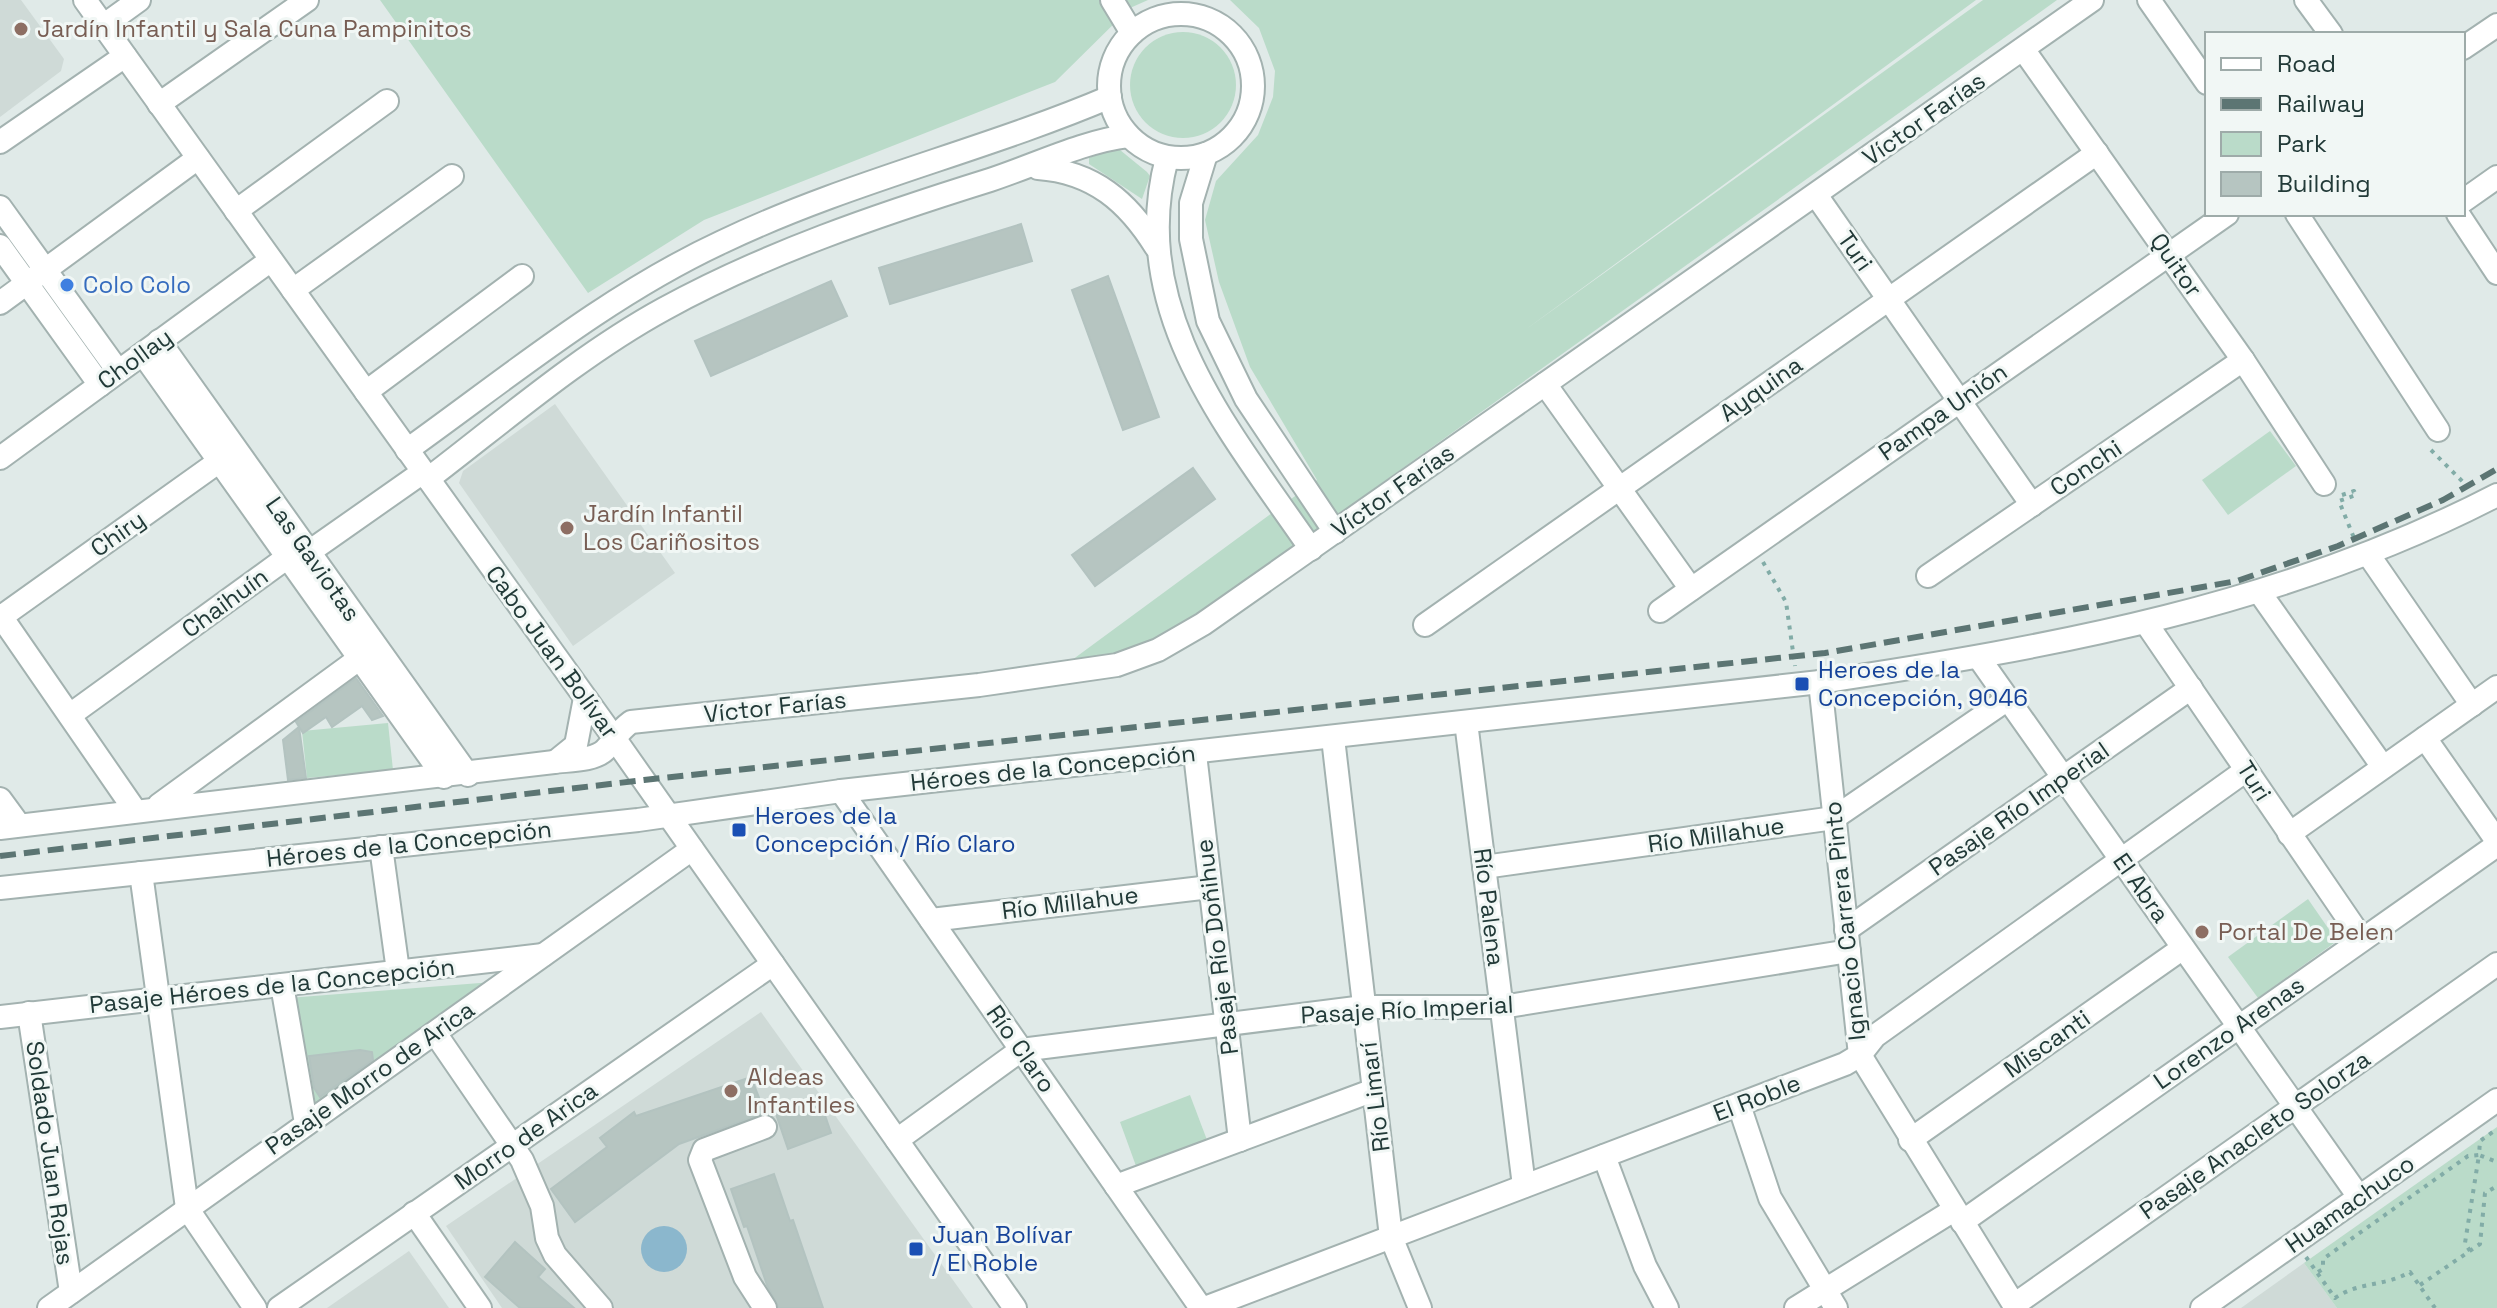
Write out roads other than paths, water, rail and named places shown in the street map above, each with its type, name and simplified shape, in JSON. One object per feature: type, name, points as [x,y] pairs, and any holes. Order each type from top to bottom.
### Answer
[{"type":"street","name":"Cabo Juan Bolívar","points":[[85,0],[585,698],[609,742],[668,814],[1015,1308]]},
{"type":"street","points":[[103,26],[139,0]]},
{"type":"street","points":[[159,104],[307,0]]},
{"type":"street","points":[[1112,0],[1132,33]]},
{"type":"street","name":"Víctor Farías","points":[[609,742],[631,722],[979,685],[1117,665],[1158,650],[1203,624],[1311,549],[2092,0]]},
{"type":"street","points":[[2149,0],[2205,80]]},
{"type":"street","points":[[2311,2],[2330,32]]},
{"type":"street","points":[[1162,8],[1206,18],[1226,29],[1241,46],[1251,68],[1253,92],[1247,116],[1234,137],[1191,159],[1167,158],[1142,148],[1117,121],[1110,97],[1111,67],[1117,51],[1132,33],[1162,8]]},
{"type":"street","points":[[2465,47],[2497,25]]},
{"type":"street","name":"Quitor","points":[[2023,49],[2243,360],[2323,482]]},
{"type":"street","points":[[0,142],[125,56]]},
{"type":"street","points":[[407,450],[612,304],[720,243],[860,184],[1110,97]]},
{"type":"street","points":[[236,211],[387,101]]},
{"type":"street","name":"Chaihuín","points":[[70,715],[285,559],[309,552],[426,475],[662,310],[815,240],[1128,136]]},
{"type":"street","name":"Ayquina","points":[[1425,625],[2097,153]]},
{"type":"street","points":[[1206,154],[1191,203],[1191,239],[1200,287],[1223,357],[1258,418],[1335,532]]},
{"type":"street","points":[[0,303],[198,158]]},
{"type":"street","points":[[1167,158],[1157,196],[1160,253],[1170,313],[1186,356],[1209,400],[1311,549]]},
{"type":"street","points":[[1029,167],[1061,169],[1093,181],[1118,197],[1141,223],[1160,253]]},
{"type":"street","points":[[293,290],[452,176]]},
{"type":"street","points":[[2465,200],[2497,177]]},
{"type":"street","name":"Turi","points":[[1816,195],[2032,505]]},
{"type":"street","points":[[0,207],[36,276],[100,385]]},
{"type":"street","name":"Pampa Unión","points":[[1660,611],[2224,216]]},
{"type":"street","points":[[2298,216],[2436,427]]},
{"type":"street","points":[[2459,216],[2497,273]]},
{"type":"street","points":[[0,246],[36,276],[118,371]]},
{"type":"street","name":"Chollay","points":[[0,458],[271,260]]},
{"type":"street","points":[[366,392],[522,276]]},
{"type":"street","name":"Las Gaviotas","points":[[151,348],[227,456],[309,552],[366,653],[444,777]]},
{"type":"street","name":"Conchi","points":[[1928,576],[2243,360]]},
{"type":"street","points":[[1545,384],[1691,589]]},
{"type":"street","points":[[1233,435],[1258,418]]},
{"type":"street","name":"Las Gaviotas","points":[[227,456],[285,559],[468,775]]},
{"type":"street","name":"Chiry","points":[[1,616],[227,456]]},
{"type":"street","name":"Héroes de la Concepción","points":[[0,888],[1808,683],[1979,658],[2146,623],[2260,593],[2364,555],[2494,497]]},
{"type":"street","points":[[2364,555],[2472,705]]},
{"type":"street","points":[[2260,593],[2383,767]]},
{"type":"street","points":[[1,616],[134,809]]},
{"type":"street","name":"Turi","points":[[2146,623],[2362,939]]},
{"type":"street","points":[[158,806],[366,653]]},
{"type":"street","name":"El Abra","points":[[1979,658],[2359,1197]]},
{"type":"street","name":"Ignacio Carrera Pinto","points":[[1808,683],[1834,818],[1860,1055],[2015,1306]]},
{"type":"street","points":[[2289,834],[2497,687]]},
{"type":"street","name":"Pasaje Río Imperial","points":[[897,1140],[1021,1050],[1364,1007],[1502,1007],[1848,940],[2063,777],[2191,688]]},
{"type":"street","points":[[554,762],[576,745],[585,698]]},
{"type":"street","name":"Río Millahue","points":[[1484,867],[1834,818],[2008,699]]},
{"type":"street","name":"Río Palena","points":[[1466,722],[1524,1186]]},
{"type":"street","name":"Río Limarí","points":[[1333,738],[1391,1237],[1420,1308]]},
{"type":"street","points":[[2425,738],[2495,833]]},
{"type":"street","points":[[0,799],[9,826],[158,806],[468,775],[596,756],[609,742]]},
{"type":"street","name":"Pasaje Río Doñihue","points":[[1195,754],[1240,1140]]},
{"type":"street","name":"El Roble","points":[[1203,1308],[1845,1064],[1860,1055],[1875,1036],[2245,771]]},
{"type":"street","name":"Río Claro","points":[[841,791],[1203,1308]]},
{"type":"street","name":"Lorenzo Arenas","points":[[1796,1308],[1830,1299],[2238,1026],[2362,939],[2495,833]]},
{"type":"street","points":[[381,847],[398,971]]},
{"type":"street","name":"Pasaje Morro de Arica","points":[[49,1308],[692,849]]},
{"type":"street","points":[[141,873],[187,1208],[255,1308]]},
{"type":"street","name":"Río Millahue","points":[[931,920],[1210,887]]},
{"type":"street","name":"Miscanti","points":[[1910,1140],[2183,948]]},
{"type":"street","name":"Pasaje Héroes de la Concepción","points":[[0,1017],[544,955]]},
{"type":"street","name":"Morro de Arica","points":[[279,1308],[773,964]]},
{"type":"street","name":"Pasaje Anacleto Solorza","points":[[2015,1306],[2497,964]]},
{"type":"street","points":[[282,985],[306,1123]]},
{"type":"street","name":"Soldado Juan Rojas","points":[[29,1013],[71,1292]]},
{"type":"street","points":[[435,1033],[513,1145],[542,1206],[547,1238],[555,1255],[601,1308]]},
{"type":"street","points":[[1116,1186],[1374,1090]]},
{"type":"street","name":"Huamachuco","points":[[2202,1308],[2497,1100]]},
{"type":"street","points":[[1739,1105],[1770,1198],[1830,1299]]},
{"type":"street","points":[[765,1127],[704,1150],[700,1160],[745,1277],[765,1308]]},
{"type":"street","points":[[1604,1156],[1645,1266],[1667,1308]]},
{"type":"street","points":[[414,1213],[480,1308]]},
{"type":"water","points":[[664,1226],[680,1233],[687,1249],[680,1265],[664,1272],[648,1265],[641,1249],[648,1233]]},
{"type":"railway","points":[[0,856],[644,780],[1825,653],[2237,581],[2338,546],[2443,500],[2497,469]]},
{"type":"place","name":"Jardín Infantil y Sala Cuna Pampinitos","points":[[21,29]]},
{"type":"place","name":"Colo Colo","points":[[67,285]]},
{"type":"place","name":"Jardín Infantil Los Cariñositos","points":[[567,528]]},
{"type":"place","name":"Heroes de la Concepción, 9046","points":[[1802,684]]},
{"type":"place","name":"Heroes de la Concepción / Río Claro","points":[[739,830]]},
{"type":"place","name":"Portal De Belen","points":[[2202,932]]},
{"type":"place","name":"Aldeas Infantiles","points":[[731,1091]]},
{"type":"place","name":"Juan Bolívar / El Roble","points":[[916,1249]]}]
